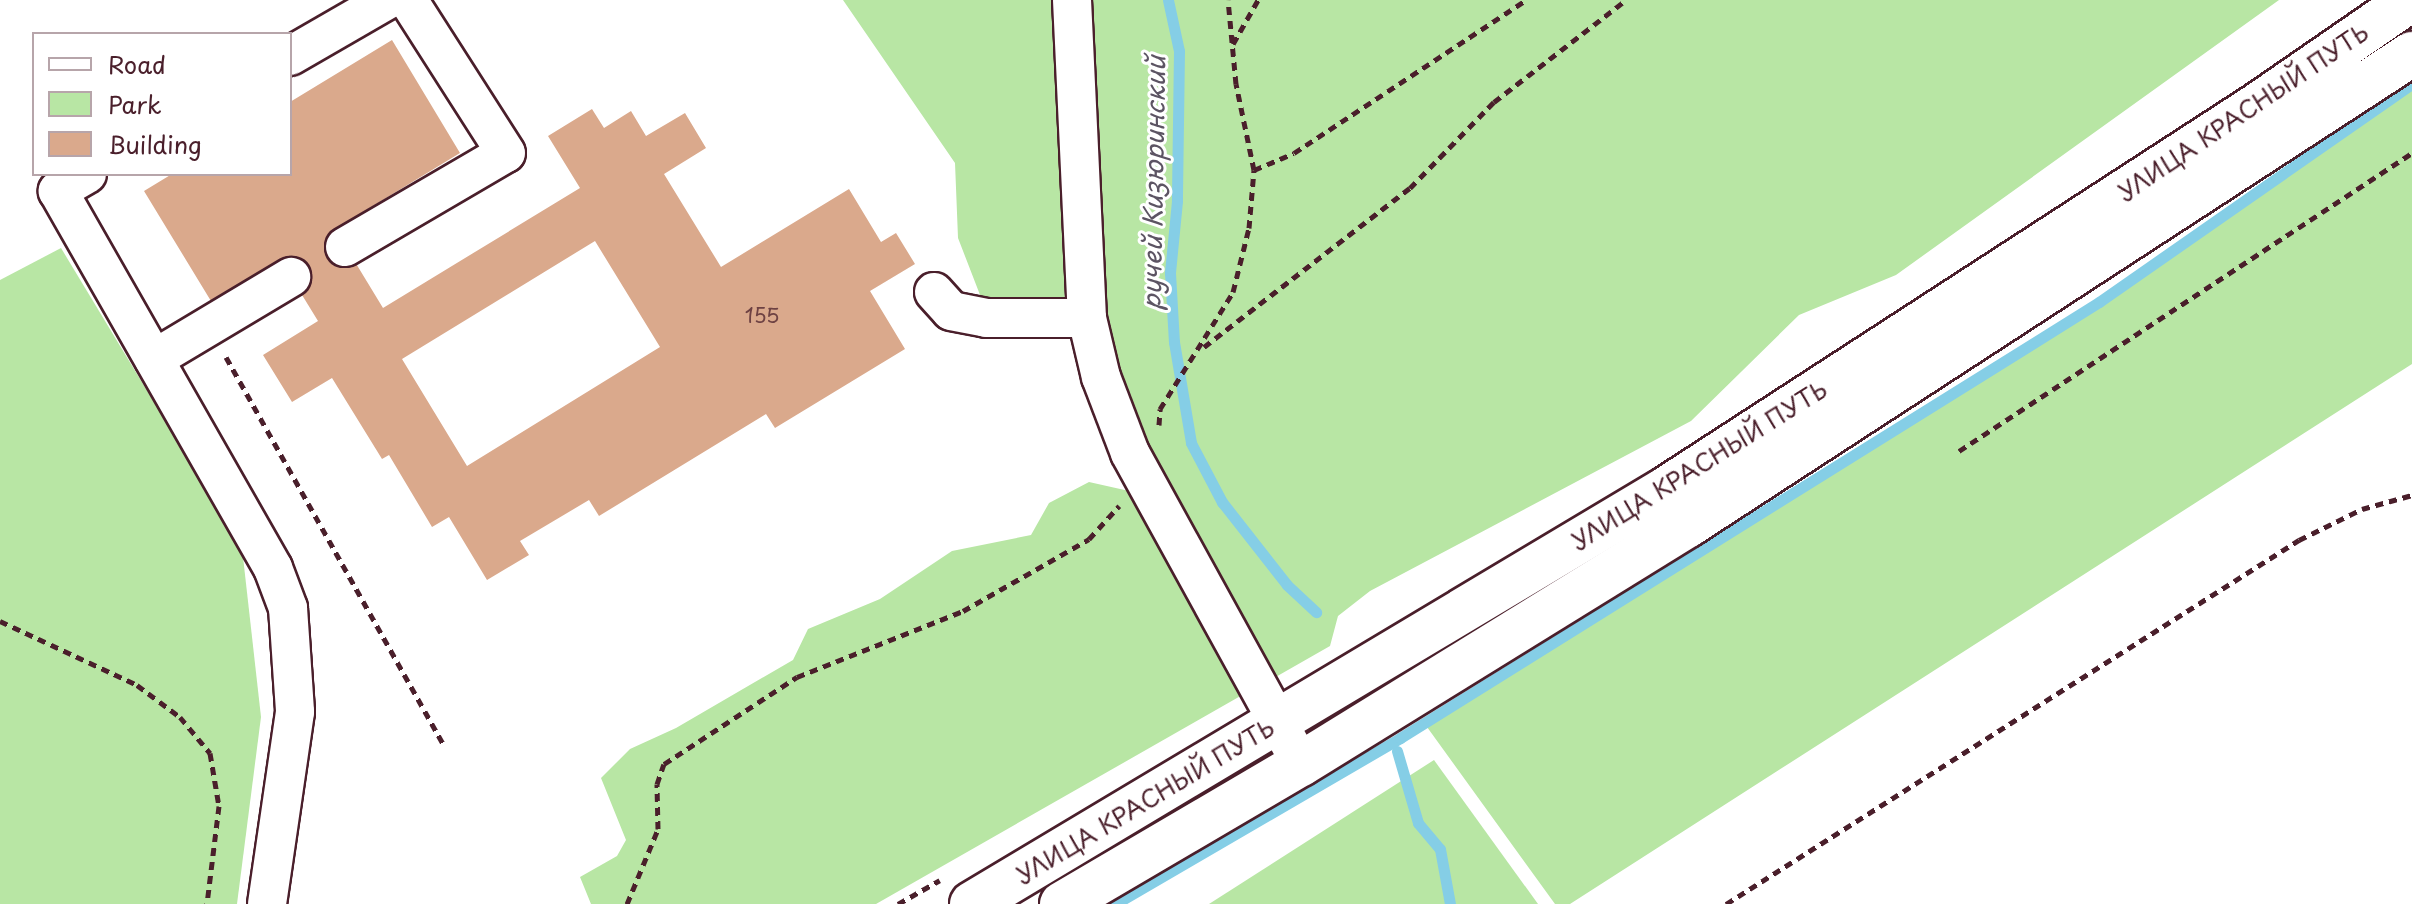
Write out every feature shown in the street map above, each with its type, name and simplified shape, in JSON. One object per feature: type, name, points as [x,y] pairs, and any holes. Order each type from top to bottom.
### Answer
[{"type":"main road","name":"УЛИЦА КРАСНЫЙ ПУТЬ","points":[[972,904],[1666,489],[2258,105],[2410,0]]},
{"type":"main road","name":"УЛИЦА КРАСНЫЙ ПУТЬ","points":[[1062,904],[1301,764],[1914,380],[2412,54]]},
{"type":"lane","points":[[292,55],[387,0]]},
{"type":"lane","points":[[345,247],[506,153],[408,0]]},
{"type":"lane","points":[[1072,0],[1087,318],[1101,377],[1144,479],[1301,764]]},
{"type":"lane","points":[[84,176],[58,191],[273,568],[288,608],[295,712],[267,904]]},
{"type":"lane","points":[[154,359],[291,277]]},
{"type":"lane","points":[[934,292],[951,311],[986,318],[1087,318]]},
{"type":"path","points":[[627,904],[658,829],[657,784],[664,764],[797,677],[963,611],[1089,539],[1144,479],[1159,437],[1160,409],[1201,350],[1233,292],[1249,228],[1254,170],[1232,45],[1228,0]]},
{"type":"path","points":[[1232,45],[1258,0]]},
{"type":"path","points":[[1254,170],[1294,153],[1526,0]]},
{"type":"path","points":[[1201,350],[1410,188],[1494,102],[1626,0]]},
{"type":"path","points":[[1959,451],[2412,153]]},
{"type":"path","points":[[209,327],[443,743]]},
{"type":"path","points":[[1726,904],[2299,540],[2362,509],[2412,495]]},
{"type":"path","points":[[0,621],[137,685],[180,717],[210,753],[219,806],[207,904]]},
{"type":"green space","points":[[843,0],[1058,0],[1065,304],[987,313],[958,238],[955,163]]},
{"type":"green space","points":[[1082,0],[2279,0],[1896,275],[1799,315],[1691,421],[1370,591],[1338,616],[1330,646],[1265,683],[1138,458],[1106,349]]},
{"type":"green space","points":[[2412,90],[2412,364],[1570,904],[1555,904],[1427,727],[2116,295]]},
{"type":"green space","points":[[61,248],[242,548],[261,717],[237,904],[0,904],[0,280]]},
{"type":"green space","points":[[1089,482],[1138,493],[1251,690],[876,904],[591,904],[580,877],[617,856],[626,840],[601,778],[630,749],[676,728],[793,660],[808,629],[880,599],[952,551],[1031,535],[1049,503]]},
{"type":"green space","points":[[1434,760],[1538,904],[1209,904]]},
{"type":"building","points":[[392,40],[460,153],[335,229],[383,308],[580,188],[548,136],[592,109],[604,128],[631,111],[646,136],[685,113],[706,148],[664,174],[721,267],[849,189],[881,242],[896,233],[915,264],[870,291],[905,349],[775,428],[766,414],[599,516],[589,500],[520,541],[529,555],[487,580],[449,517],[432,527],[389,455],[382,459],[332,378],[292,402],[263,355],[318,321],[283,264],[214,306],[144,191],[169,176],[292,176],[292,101]],"holes":[[[595,241],[660,347],[467,466],[402,359]]]},
{"type":"waterway","name":"ручей Кизюринский","points":[[1168,0],[1179,51],[1177,201],[1170,273],[1174,342],[1191,443],[1222,502],[1287,585],[1316,612]]},
{"type":"waterway","points":[[1115,904],[1400,738],[2099,302],[2412,84]]},
{"type":"waterway","name":"ручей Кизюринский","points":[[1397,751],[1418,823],[1440,849],[1450,904]]}]
